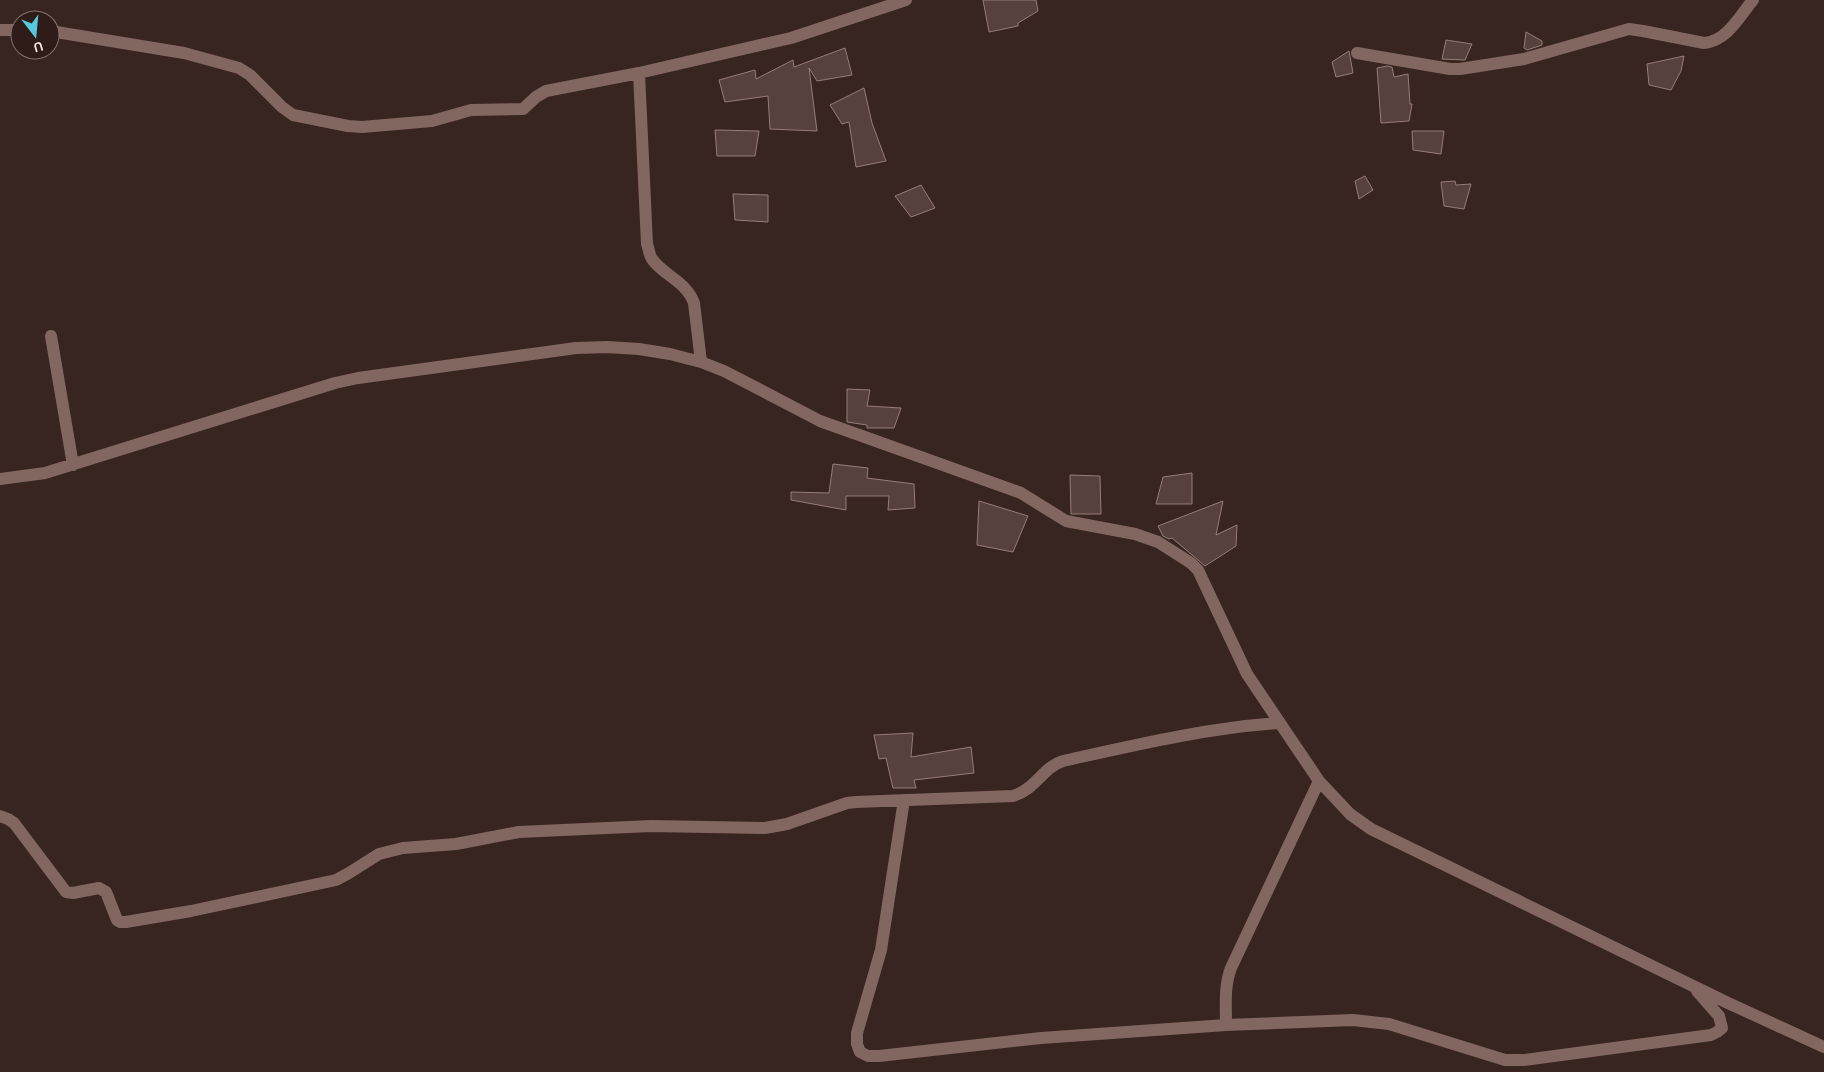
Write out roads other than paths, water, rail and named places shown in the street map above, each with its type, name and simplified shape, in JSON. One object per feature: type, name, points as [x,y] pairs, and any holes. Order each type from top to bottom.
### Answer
[{"type":"street","points":[[60,32],[191,54],[239,68],[250,75],[282,107],[293,115],[356,127],[432,121],[465,110],[523,109],[546,91],[639,74],[791,38],[906,0]]},
{"type":"street","points":[[1357,53],[1450,69],[1460,69],[1524,59],[1629,29],[1643,30],[1704,43],[1713,42],[1721,39],[1727,33],[1753,0]]},
{"type":"street","points":[[639,74],[648,244],[652,259],[683,286],[691,296],[694,303],[701,362]]},
{"type":"street","points":[[51,336],[73,466]]},
{"type":"street","points":[[0,478],[45,473],[73,466],[335,383],[385,373],[576,348],[639,349],[701,362],[724,371],[820,421],[1021,493],[1066,521],[1135,534],[1158,542],[1191,563],[1198,570],[1240,662],[1319,781],[1350,814],[1371,829],[1824,1047]]},
{"type":"street","points":[[0,816],[8,818],[14,823],[66,892],[73,893],[99,888],[103,889],[117,920],[126,922],[191,911],[336,880],[379,854],[403,848],[456,844],[502,834],[538,831],[651,826],[765,828],[787,824],[847,803],[1013,796],[1026,792],[1057,763],[1188,734],[1250,725],[1280,723]]},
{"type":"street","points":[[1226,1025],[1227,978],[1319,781]]},
{"type":"street","points":[[904,800],[881,950],[857,1033],[857,1044],[860,1052],[868,1056],[1041,1038],[1226,1025],[1353,1020],[1389,1024],[1490,1057],[1505,1060],[1524,1060],[1711,1035],[1718,1032],[1722,1028],[1719,1016],[1692,985]]}]
